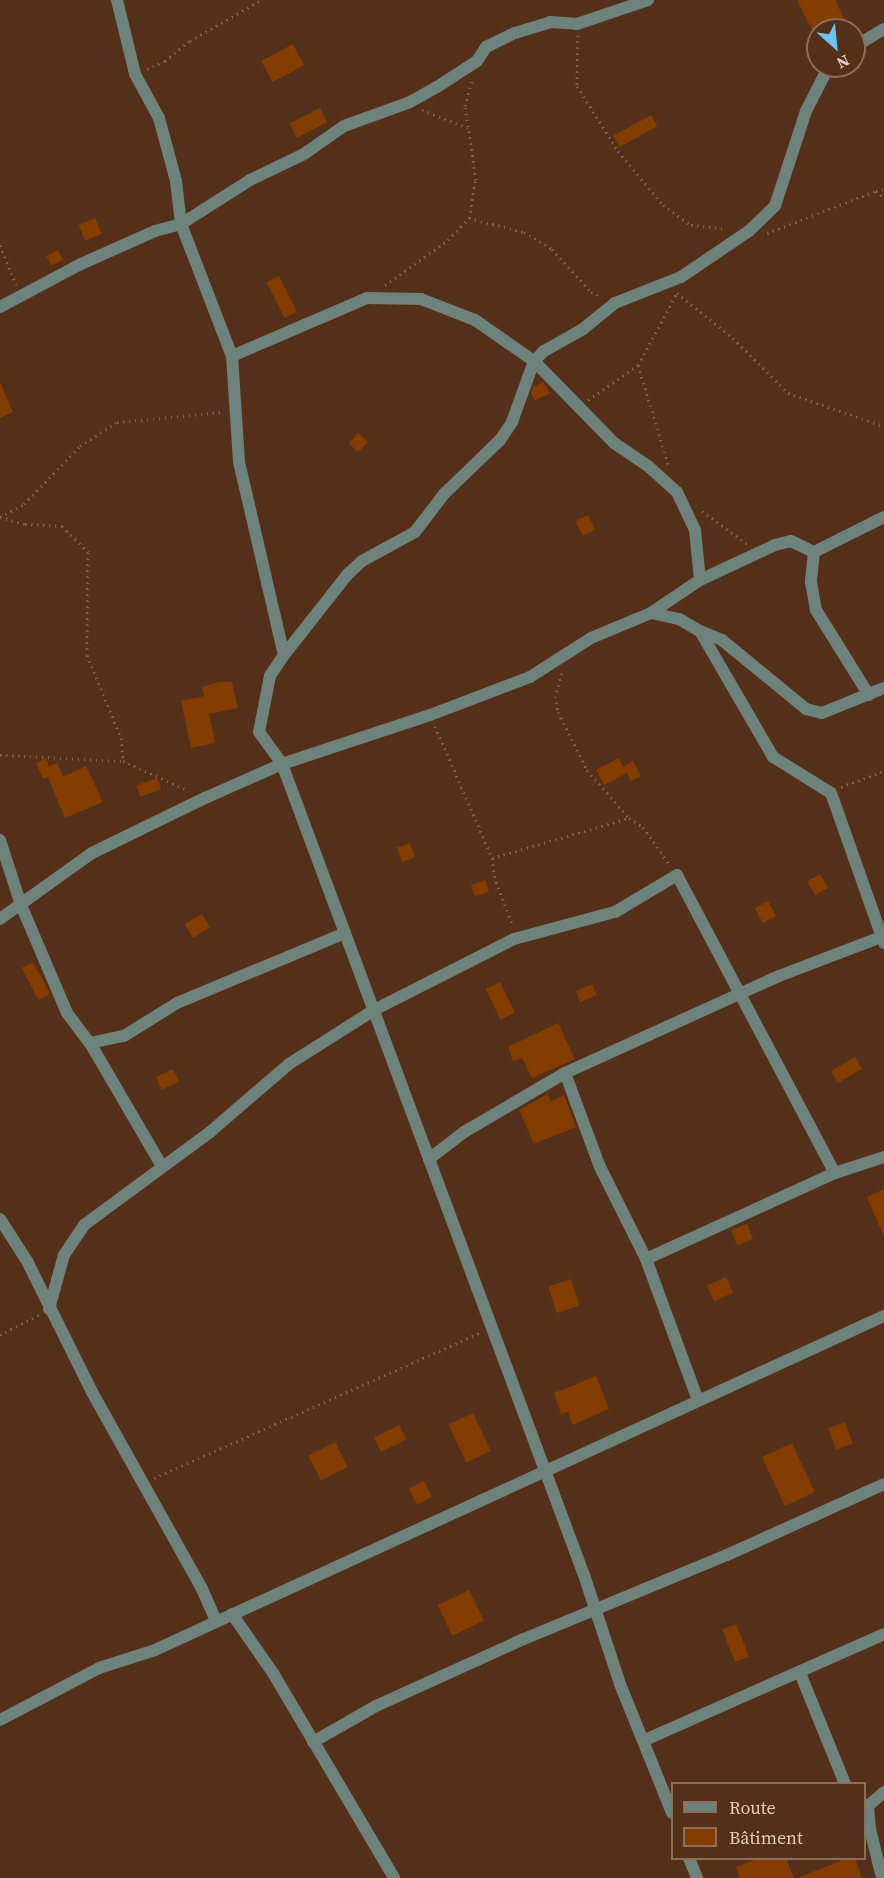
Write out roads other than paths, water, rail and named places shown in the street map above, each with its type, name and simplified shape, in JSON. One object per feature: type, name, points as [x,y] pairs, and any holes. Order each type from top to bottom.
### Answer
[{"type":"street","points":[[117,0],[135,74],[159,118],[176,181],[181,224],[232,356],[239,462],[284,656]]},
{"type":"street","points":[[0,307],[113,250],[181,224],[250,180],[304,154],[344,126],[408,103],[477,61],[486,47],[515,33],[550,22],[577,24],[648,0]]},
{"type":"street","points":[[866,40],[884,30]]},
{"type":"street","points":[[671,1810],[645,1740],[620,1684],[596,1607],[282,764],[260,732],[270,676],[284,656],[347,575],[362,561],[415,532],[444,494],[500,440],[512,423],[534,362],[615,303],[681,277],[749,231],[775,206],[806,111],[823,78]]},
{"type":"street","points":[[232,356],[367,298],[421,299],[475,320],[534,362],[614,443],[648,466],[677,492],[695,530],[700,580]]},
{"type":"street","points":[[814,552],[884,517]]},
{"type":"street","points":[[0,919],[93,853],[205,798],[282,764],[430,715],[537,674],[591,638],[651,613],[700,580],[758,552],[791,541],[814,552]]},
{"type":"street","points":[[814,552],[811,582],[816,610],[869,694]]},
{"type":"street","points":[[651,613],[679,619],[722,640],[806,709],[822,713],[884,688]]},
{"type":"street","points":[[429,1159],[480,1122],[565,1073],[741,993],[883,940],[831,793],[773,757],[700,630]]},
{"type":"street","points":[[0,840],[21,905],[67,1013],[90,1043],[162,1166]]},
{"type":"street","points":[[49,1309],[71,1240],[84,1225],[289,1065],[374,1010],[514,939],[615,912],[677,875],[835,1173]]},
{"type":"street","points":[[90,1043],[124,1036],[177,1003],[345,933]]},
{"type":"street","points":[[565,1073],[600,1167],[646,1259],[698,1400]]},
{"type":"street","points":[[646,1259],[835,1173],[884,1157]]},
{"type":"street","points":[[0,1219],[27,1260],[49,1309],[216,1622]]},
{"type":"street","points":[[0,1720],[99,1668],[155,1650],[544,1469],[884,1316]]},
{"type":"street","points":[[313,1742],[376,1706],[596,1607],[727,1555],[884,1484]]},
{"type":"street","points":[[232,1614],[313,1742],[394,1878]]},
{"type":"street","points":[[645,1740],[884,1634]]},
{"type":"street","points":[[800,1673],[844,1782]]},
{"type":"street","points":[[882,1878],[866,1805],[884,1792]]},
{"type":"street","points":[[690,1860],[696,1878]]}]
